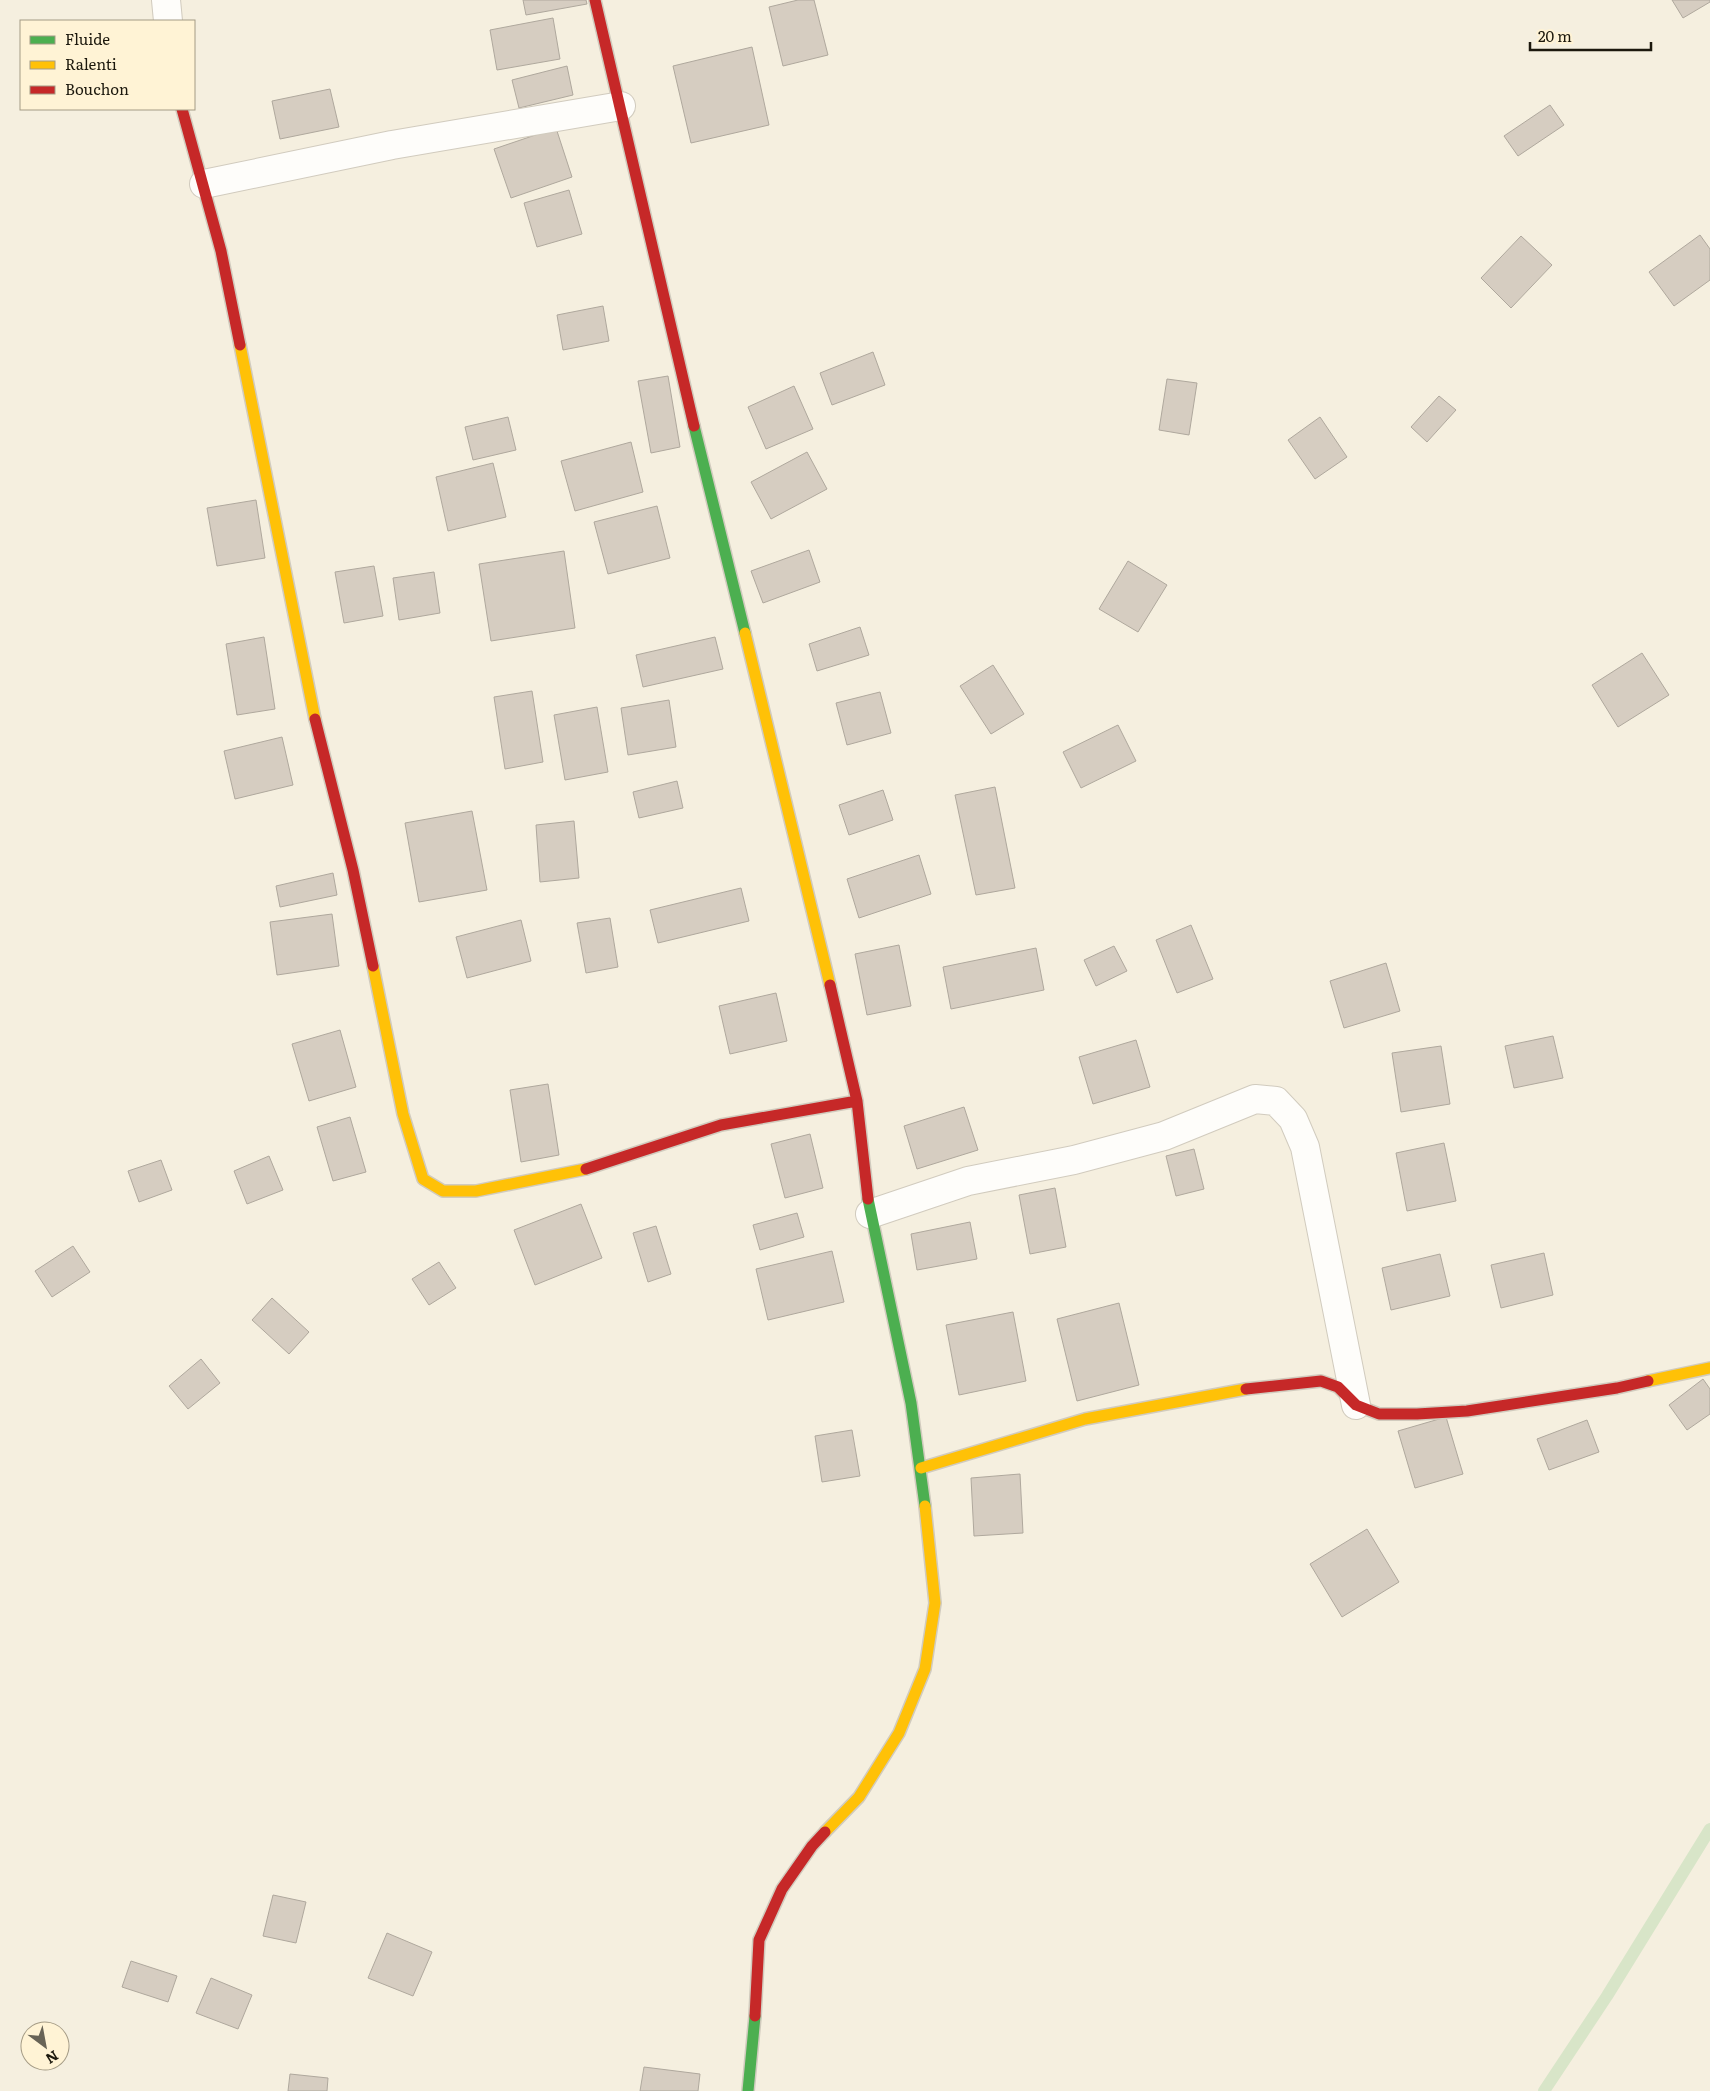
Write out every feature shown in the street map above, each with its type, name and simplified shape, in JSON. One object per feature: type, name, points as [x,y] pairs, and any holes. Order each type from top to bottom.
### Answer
[{"type":"street","points":[[166,0],[168,20]]},
{"type":"street","points":[[595,0],[699,447],[774,749],[857,1102],[870,1214],[911,1403],[935,1603],[925,1669],[899,1732],[859,1797],[812,1846],[782,1889],[759,1940],[752,2062],[748,2091]]},
{"type":"street","points":[[204,184],[392,146],[621,106]]},
{"type":"street","points":[[182,110],[221,251],[314,715],[353,870],[403,1114],[423,1179],[443,1191],[476,1191],[576,1172],[721,1125],[857,1102]]},
{"type":"street","points":[[870,1214],[968,1182],[1074,1160],[1164,1136],[1255,1099],[1276,1101],[1293,1119],[1304,1147],[1356,1405]]},
{"type":"street","points":[[920,1468],[1085,1419],[1238,1390],[1321,1381],[1338,1387],[1356,1405],[1379,1414],[1467,1411],[1617,1388],[1710,1368]]},
{"type":"building","points":[[523,0],[586,0],[587,4],[526,15]]},
{"type":"building","points":[[798,0],[814,0],[828,55],[783,66],[769,7]]},
{"type":"building","points":[[1672,0],[1710,0],[1710,2],[1683,18]]},
{"type":"building","points":[[553,18],[560,59],[497,70],[490,30]]},
{"type":"building","points":[[752,47],[769,125],[691,143],[673,66]]},
{"type":"building","points":[[567,66],[573,95],[519,108],[512,80]]},
{"type":"building","points":[[330,89],[339,127],[280,139],[272,101]]},
{"type":"building","points":[[1550,105],[1564,125],[1518,156],[1504,136]]},
{"type":"building","points":[[556,128],[572,177],[511,198],[494,149]]},
{"type":"building","points":[[569,190],[582,234],[537,247],[524,203]]},
{"type":"building","points":[[1700,235],[1710,249],[1710,280],[1674,306],[1649,272]]},
{"type":"building","points":[[1521,236],[1552,265],[1511,308],[1481,278]]},
{"type":"building","points":[[603,306],[609,341],[563,350],[557,315]]},
{"type":"building","points":[[873,352],[885,385],[832,405],[820,373]]},
{"type":"building","points":[[668,376],[680,447],[651,453],[638,381]]},
{"type":"building","points":[[1167,379],[1197,383],[1189,435],[1159,430]]},
{"type":"building","points":[[794,386],[813,429],[766,449],[748,407]]},
{"type":"building","points":[[1439,396],[1456,410],[1427,442],[1411,427]]},
{"type":"building","points":[[508,417],[516,450],[473,460],[465,427]]},
{"type":"building","points":[[1320,417],[1347,457],[1315,479],[1288,440]]},
{"type":"building","points":[[631,442],[643,492],[575,511],[561,461]]},
{"type":"building","points":[[807,452],[827,489],[771,519],[751,482]]},
{"type":"building","points":[[493,463],[506,517],[448,531],[436,477]]},
{"type":"building","points":[[256,500],[265,558],[217,566],[207,508]]},
{"type":"building","points":[[657,506],[670,558],[608,574],[594,522]]},
{"type":"building","points":[[809,550],[820,582],[763,603],[751,571]]},
{"type":"building","points":[[564,551],[575,628],[491,641],[479,564]]},
{"type":"building","points":[[1128,561],[1167,585],[1138,632],[1099,609]]},
{"type":"building","points":[[374,566],[383,616],[344,623],[335,572]]},
{"type":"building","points":[[434,572],[440,613],[399,620],[393,578]]},
{"type":"building","points":[[860,627],[869,655],[817,671],[809,644]]},
{"type":"building","points":[[264,637],[275,709],[237,715],[226,644]]},
{"type":"building","points":[[715,637],[723,669],[643,687],[636,655]]},
{"type":"building","points":[[1642,653],[1669,695],[1618,727],[1592,685]]},
{"type":"building","points":[[993,665],[1024,714],[991,734],[960,686]]},
{"type":"building","points":[[532,691],[543,762],[505,769],[494,697]]},
{"type":"building","points":[[880,692],[891,733],[847,745],[836,703]]},
{"type":"building","points":[[669,700],[676,747],[628,755],[621,708]]},
{"type":"building","points":[[597,707],[608,772],[565,780],[554,715]]},
{"type":"building","points":[[1118,725],[1136,761],[1081,788],[1063,752]]},
{"type":"building","points":[[282,737],[293,785],[235,799],[224,751]]},
{"type":"building","points":[[677,781],[683,808],[639,818],[633,792]]},
{"type":"building","points":[[995,787],[1015,888],[976,895],[955,795]]},
{"type":"building","points":[[883,790],[893,820],[849,835],[839,805]]},
{"type":"building","points":[[472,811],[487,890],[419,902],[405,823]]},
{"type":"building","points":[[574,821],[579,878],[540,882],[536,825]]},
{"type":"building","points":[[919,855],[931,894],[859,918],[847,879]]},
{"type":"building","points":[[333,873],[337,895],[280,907],[276,886]]},
{"type":"building","points":[[741,888],[749,921],[658,943],[650,910]]},
{"type":"building","points":[[332,914],[339,966],[277,975],[270,922]]},
{"type":"building","points":[[610,918],[618,967],[586,973],[577,923]]},
{"type":"building","points":[[521,920],[531,961],[467,978],[456,937]]},
{"type":"building","points":[[1191,925],[1213,979],[1177,993],[1156,940]]},
{"type":"building","points":[[899,945],[911,1006],[867,1015],[855,954]]},
{"type":"building","points":[[1114,946],[1127,971],[1096,986],[1084,960]]},
{"type":"building","points":[[1036,948],[1044,990],[951,1009],[943,967]]},
{"type":"building","points":[[1386,963],[1400,1011],[1344,1028],[1330,981]]},
{"type":"building","points":[[776,993],[787,1041],[730,1054],[719,1006]]},
{"type":"building","points":[[340,1030],[356,1087],[309,1101],[292,1044]]},
{"type":"building","points":[[1553,1036],[1563,1078],[1514,1088],[1505,1046]]},
{"type":"building","points":[[1136,1040],[1150,1087],[1093,1104],[1079,1057]]},
{"type":"building","points":[[1441,1046],[1450,1104],[1401,1112],[1392,1053]]},
{"type":"building","points":[[548,1084],[559,1155],[521,1162],[510,1090]]},
{"type":"building","points":[[964,1107],[978,1150],[917,1169],[904,1126]]},
{"type":"building","points":[[350,1117],[366,1172],[333,1181],[317,1127]]},
{"type":"building","points":[[810,1134],[823,1188],[785,1198],[771,1144]]},
{"type":"building","points":[[1444,1143],[1456,1201],[1407,1211],[1396,1153]]},
{"type":"building","points":[[1194,1149],[1204,1189],[1176,1196],[1166,1156]]},
{"type":"building","points":[[269,1156],[283,1190],[247,1204],[234,1171]]},
{"type":"building","points":[[161,1160],[172,1190],[139,1202],[128,1171]]},
{"type":"building","points":[[1055,1188],[1066,1247],[1030,1254],[1019,1195]]},
{"type":"building","points":[[581,1204],[602,1258],[535,1285],[514,1230]]},
{"type":"building","points":[[797,1213],[804,1237],[760,1250],[753,1225]]},
{"type":"building","points":[[970,1222],[977,1259],[917,1270],[911,1234]]},
{"type":"building","points":[[656,1226],[671,1274],[648,1282],[633,1233]]},
{"type":"building","points":[[73,1246],[90,1272],[52,1297],[35,1271]]},
{"type":"building","points":[[832,1251],[844,1302],[768,1320],[756,1269]]},
{"type":"building","points":[[1544,1253],[1553,1295],[1501,1308],[1491,1265]]},
{"type":"building","points":[[1440,1254],[1450,1296],[1391,1310],[1382,1268]]},
{"type":"building","points":[[439,1262],[456,1288],[429,1305],[412,1279]]},
{"type":"building","points":[[272,1298],[309,1332],[289,1354],[252,1320]]},
{"type":"building","points":[[1119,1303],[1139,1385],[1077,1401],[1057,1319]]},
{"type":"building","points":[[1013,1312],[1026,1381],[959,1395],[946,1325]]},
{"type":"building","points":[[201,1359],[220,1383],[188,1409],[169,1386]]},
{"type":"building","points":[[1703,1379],[1710,1389],[1710,1414],[1687,1430],[1669,1405]]},
{"type":"building","points":[[1446,1417],[1463,1474],[1415,1488],[1398,1431]]},
{"type":"building","points":[[1587,1420],[1599,1452],[1549,1470],[1537,1439]]},
{"type":"building","points":[[852,1430],[860,1476],[822,1482],[815,1436]]},
{"type":"building","points":[[1020,1474],[1023,1533],[974,1536],[971,1478]]},
{"type":"building","points":[[1367,1529],[1399,1582],[1342,1617],[1310,1564]]},
{"type":"building","points":[[273,1895],[306,1902],[296,1943],[263,1936]]},
{"type":"building","points":[[387,1933],[432,1952],[413,1996],[368,1978]]},
{"type":"building","points":[[131,1961],[177,1976],[168,2002],[122,1987]]},
{"type":"building","points":[[211,1978],[252,1995],[238,2029],[196,2013]]},
{"type":"building","points":[[644,2067],[700,2074],[698,2091],[640,2091]]},
{"type":"building","points":[[290,2074],[328,2078],[327,2091],[288,2091]]},
{"type":"waterway","points":[[1544,2091],[1607,1996],[1710,1829]]},
{"type":"traffic: fast","points":[[694,426],[745,633]]},
{"type":"traffic: fast","points":[[868,1199],[911,1403],[925,1506]]},
{"type":"traffic: fast","points":[[748,2091],[755,2016]]},
{"type":"traffic: slow","points":[[240,345],[315,719]]},
{"type":"traffic: slow","points":[[745,633],[830,985]]},
{"type":"traffic: slow","points":[[373,966],[403,1114],[423,1179],[443,1191],[476,1191],[586,1169]]},
{"type":"traffic: slow","points":[[1648,1381],[1710,1368]]},
{"type":"traffic: slow","points":[[921,1468],[1085,1419],[1246,1389]]},
{"type":"traffic: slow","points":[[825,1832],[859,1797],[899,1733],[925,1669],[935,1603],[925,1506]]},
{"type":"traffic: jam","points":[[595,0],[694,426]]},
{"type":"traffic: jam","points":[[182,110],[221,251],[240,345]]},
{"type":"traffic: jam","points":[[315,719],[353,870],[373,966]]},
{"type":"traffic: jam","points":[[830,985],[857,1101],[868,1199]]},
{"type":"traffic: jam","points":[[586,1169],[721,1125],[857,1101]]},
{"type":"traffic: jam","points":[[1246,1389],[1321,1381],[1338,1387],[1356,1405],[1379,1414],[1417,1414],[1467,1411],[1617,1388],[1648,1381]]},
{"type":"traffic: jam","points":[[755,2016],[759,1940],[782,1889],[812,1846],[825,1832]]}]
